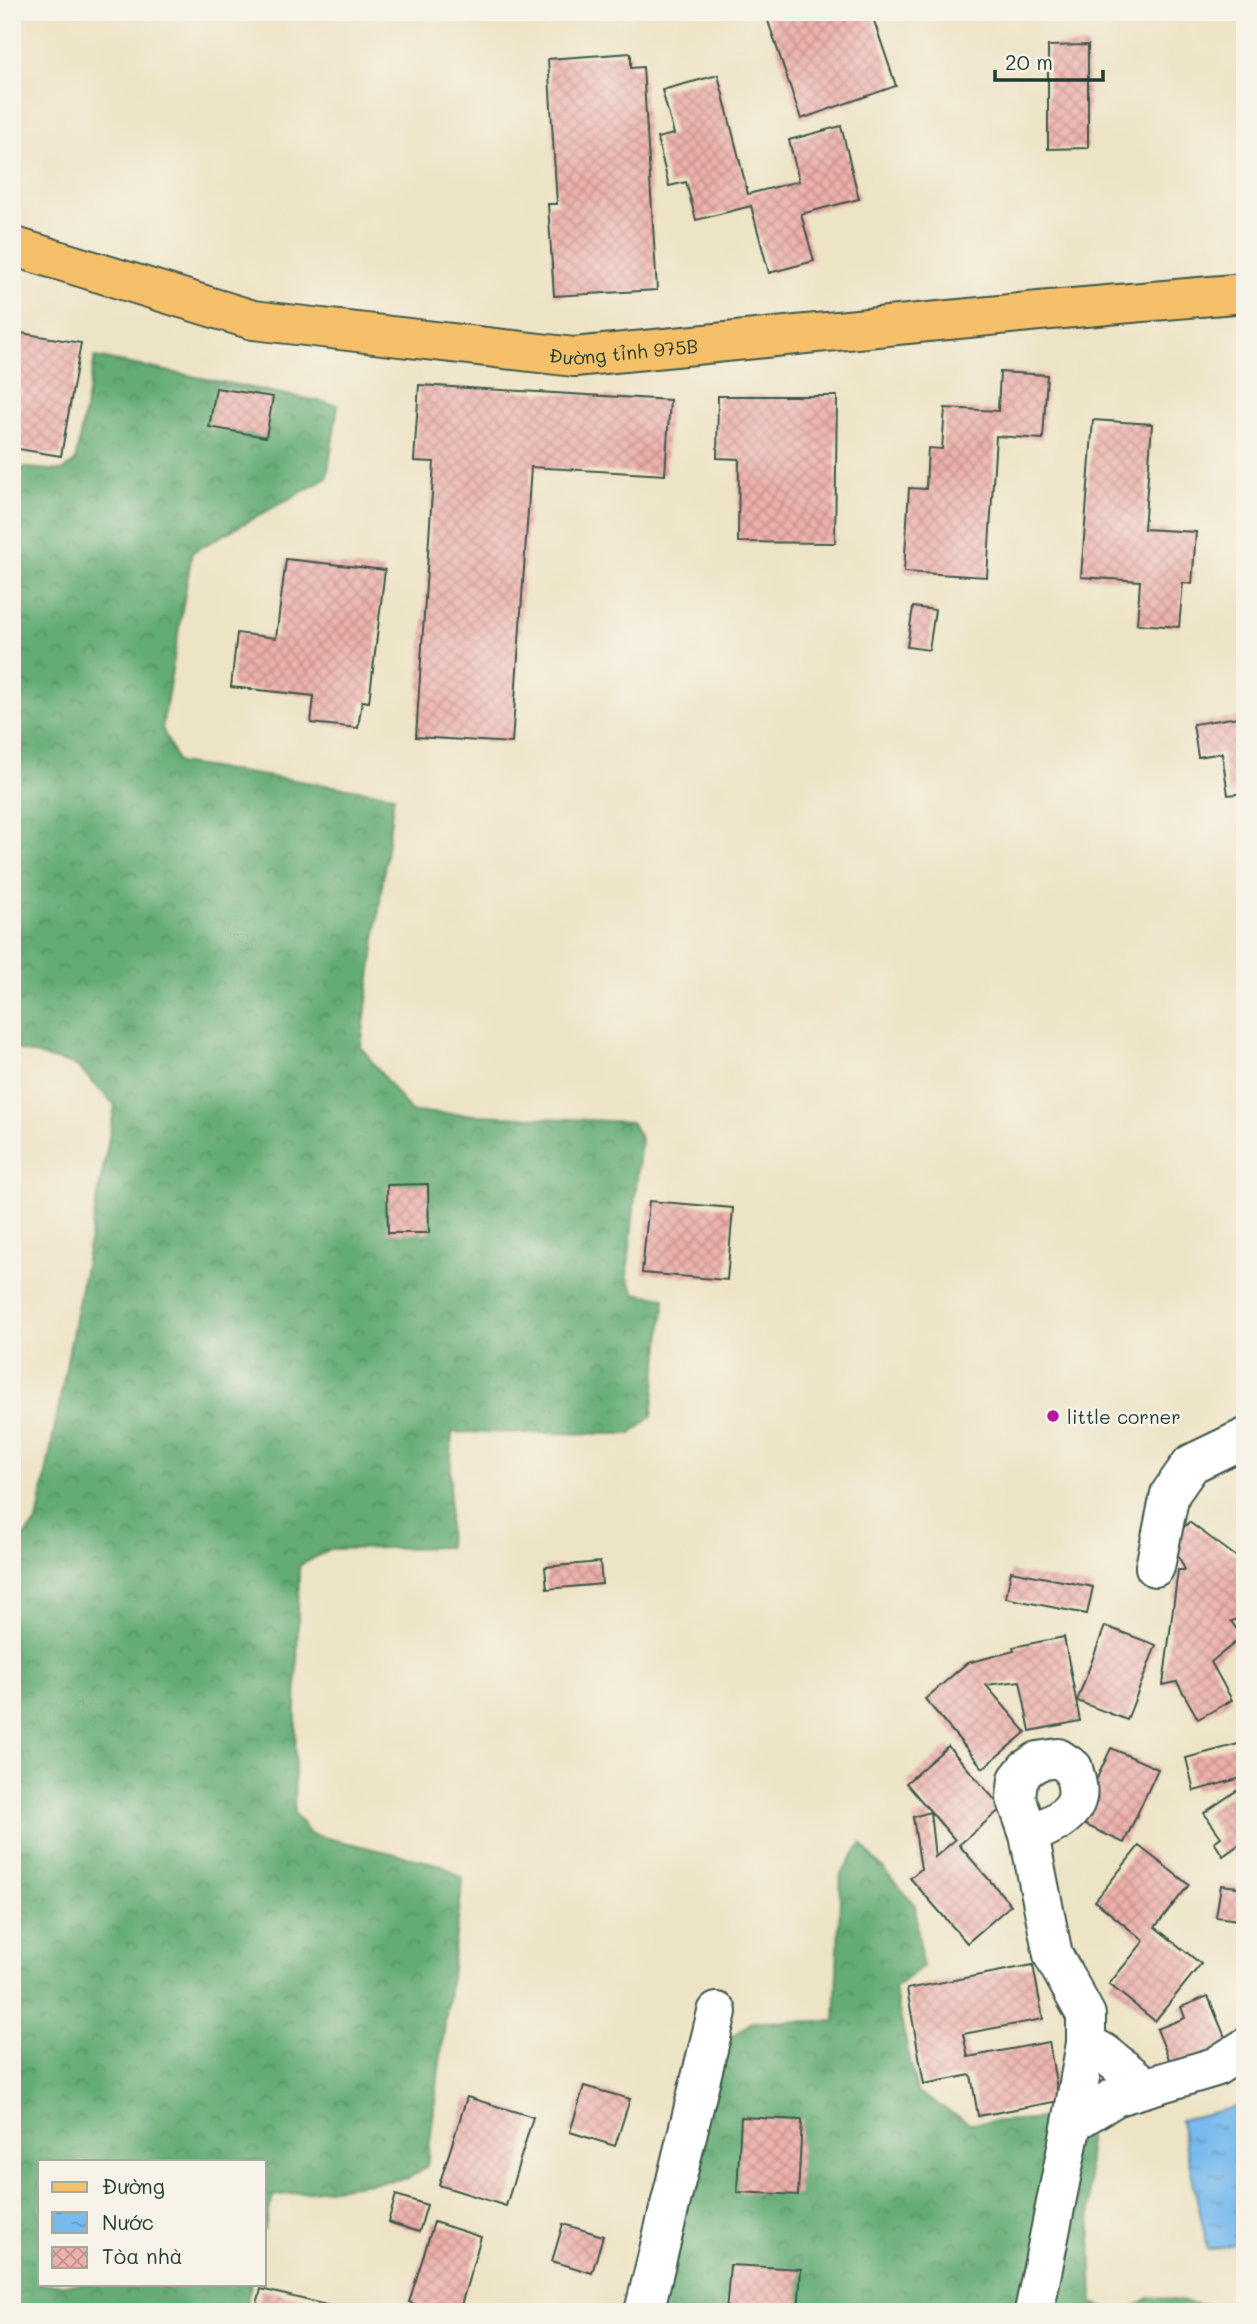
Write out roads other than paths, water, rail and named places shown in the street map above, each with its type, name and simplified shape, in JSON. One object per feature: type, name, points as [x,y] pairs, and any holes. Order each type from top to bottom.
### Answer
[{"type":"main road","name":"Đường tỉnh 975B","points":[[12,246],[253,320],[574,357],[1245,293]]},
{"type":"street","points":[[1155,1567],[1170,1494],[1191,1464],[1245,1438]]},
{"type":"street","points":[[1030,1835],[1053,1955],[1086,2015],[1086,2043],[1072,2123],[1034,2312]]},
{"type":"street","points":[[644,2312],[717,2012]]},
{"type":"street","points":[[1086,2043],[1104,2053],[1146,2087]]},
{"type":"street","points":[[1072,2123],[1117,2096],[1215,2067],[1245,2048]]},
{"type":"water","points":[[1241,2106],[1245,2122],[1245,2242],[1208,2250],[1180,2120]]},
{"type":"place","name":"little corner","points":[[1053,1416]]}]
